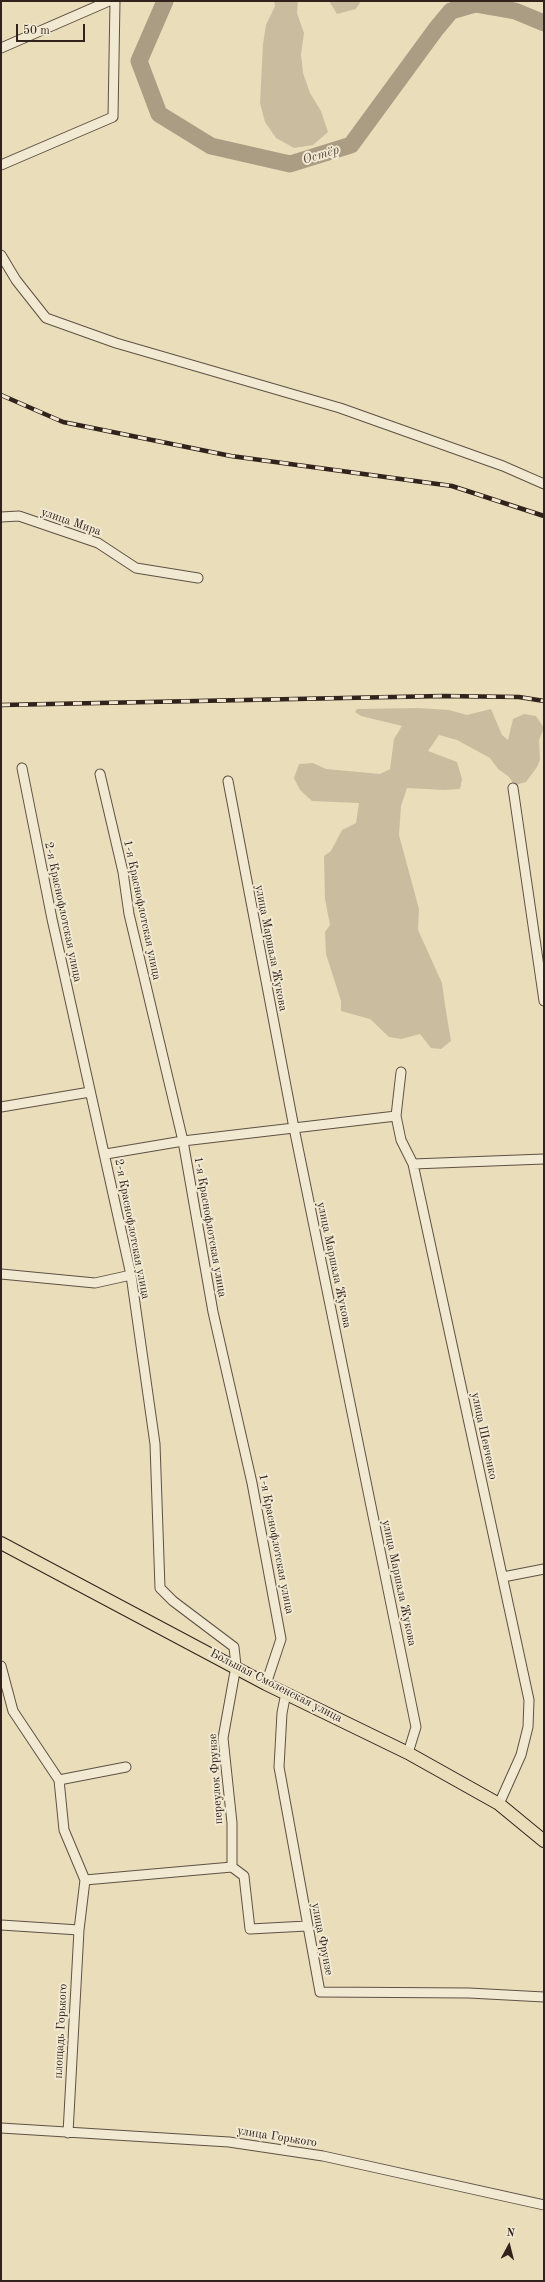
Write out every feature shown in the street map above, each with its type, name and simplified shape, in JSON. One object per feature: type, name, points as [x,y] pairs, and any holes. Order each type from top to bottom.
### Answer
[{"type":"main road","name":"Большая Смоленская улица","points":[[1,1543],[236,1666],[266,1684],[286,1692],[408,1753],[499,1804],[544,1841]]},
{"type":"street","points":[[1,48],[109,1]]},
{"type":"street","points":[[1,165],[113,117],[115,1]]},
{"type":"street","points":[[1,255],[16,280],[46,318],[116,343],[340,408],[503,466],[544,484]]},
{"type":"street","name":"улица Мира","points":[[1,517],[19,516],[98,543],[136,568],[198,578]]},
{"type":"street","name":"2-я Краснофлотская улица","points":[[22,768],[52,919],[90,1092],[106,1154],[131,1275],[155,1444],[160,1588],[173,1601],[234,1647],[236,1666]]},
{"type":"street","name":"1-я Краснофлотская улица","points":[[100,774],[123,872],[129,914],[183,1141],[213,1312],[252,1483],[282,1639],[266,1684]]},
{"type":"street","name":"улица Маршала Жукова","points":[[228,781],[294,1128],[416,1727],[408,1753]]},
{"type":"street","points":[[513,788],[544,1001]]},
{"type":"street","name":"улица Шевченко","points":[[401,1072],[396,1116],[401,1140],[413,1164],[529,1700],[528,1727],[521,1755],[499,1804]]},
{"type":"street","points":[[1,1107],[90,1092]]},
{"type":"street","points":[[106,1154],[183,1141],[396,1116]]},
{"type":"street","points":[[413,1164],[544,1159]]},
{"type":"street","points":[[1,1274],[95,1282],[131,1275]]},
{"type":"street","points":[[503,1577],[544,1569]]},
{"type":"street","points":[[1,1666],[13,1711],[59,1780],[126,1767]]},
{"type":"street","name":"переулок Фрунзе","points":[[232,1868],[232,1823],[223,1738],[236,1666]]},
{"type":"street","name":"улица Фрунзе","points":[[286,1692],[282,1713],[279,1767],[306,1926],[320,1992],[469,1993],[544,1997]]},
{"type":"street","name":"площадь Горького","points":[[59,1780],[64,1830],[85,1880],[79,1930],[68,2133]]},
{"type":"street","points":[[85,1880],[232,1868],[244,1876],[250,1928],[306,1926]]},
{"type":"street","points":[[1,1925],[79,1930]]},
{"type":"street","name":"улица Горького","points":[[1,2128],[229,2142],[323,2156],[544,2205]]},
{"type":"shaded area","points":[[274,1],[298,1],[297,13],[304,33],[301,54],[303,73],[310,93],[321,111],[328,132],[313,145],[294,148],[276,138],[265,122],[260,103],[263,44],[266,25],[275,6]]},
{"type":"shaded area","points":[[329,1],[361,1],[356,9],[337,14]]},
{"type":"shaded area","points":[[418,708],[449,710],[467,715],[491,709],[502,735],[508,740],[513,719],[524,714],[536,716],[544,728],[539,740],[540,760],[537,767],[526,782],[515,785],[508,776],[498,769],[490,758],[457,740],[439,735],[428,751],[457,762],[462,779],[460,789],[444,790],[407,788],[401,806],[399,835],[419,909],[418,930],[442,983],[451,1041],[441,1049],[431,1048],[420,1034],[401,1039],[389,1037],[370,1019],[341,1011],[341,1001],[326,954],[325,932],[330,925],[325,899],[324,856],[331,851],[342,830],[356,823],[359,803],[312,801],[300,790],[294,778],[299,764],[313,763],[326,769],[380,774],[390,769],[394,739],[402,726],[361,716],[355,712],[357,709]]},
{"type":"waterway","name":"Остёр","points":[[165,1],[139,61],[159,114],[211,146],[290,164],[351,145],[436,29],[451,11],[475,4],[515,11],[544,23]]},
{"type":"railway","points":[[1,395],[63,422],[231,456],[452,486],[544,516]]},
{"type":"railway","points":[[1,705],[442,696],[519,697],[544,701]]}]
